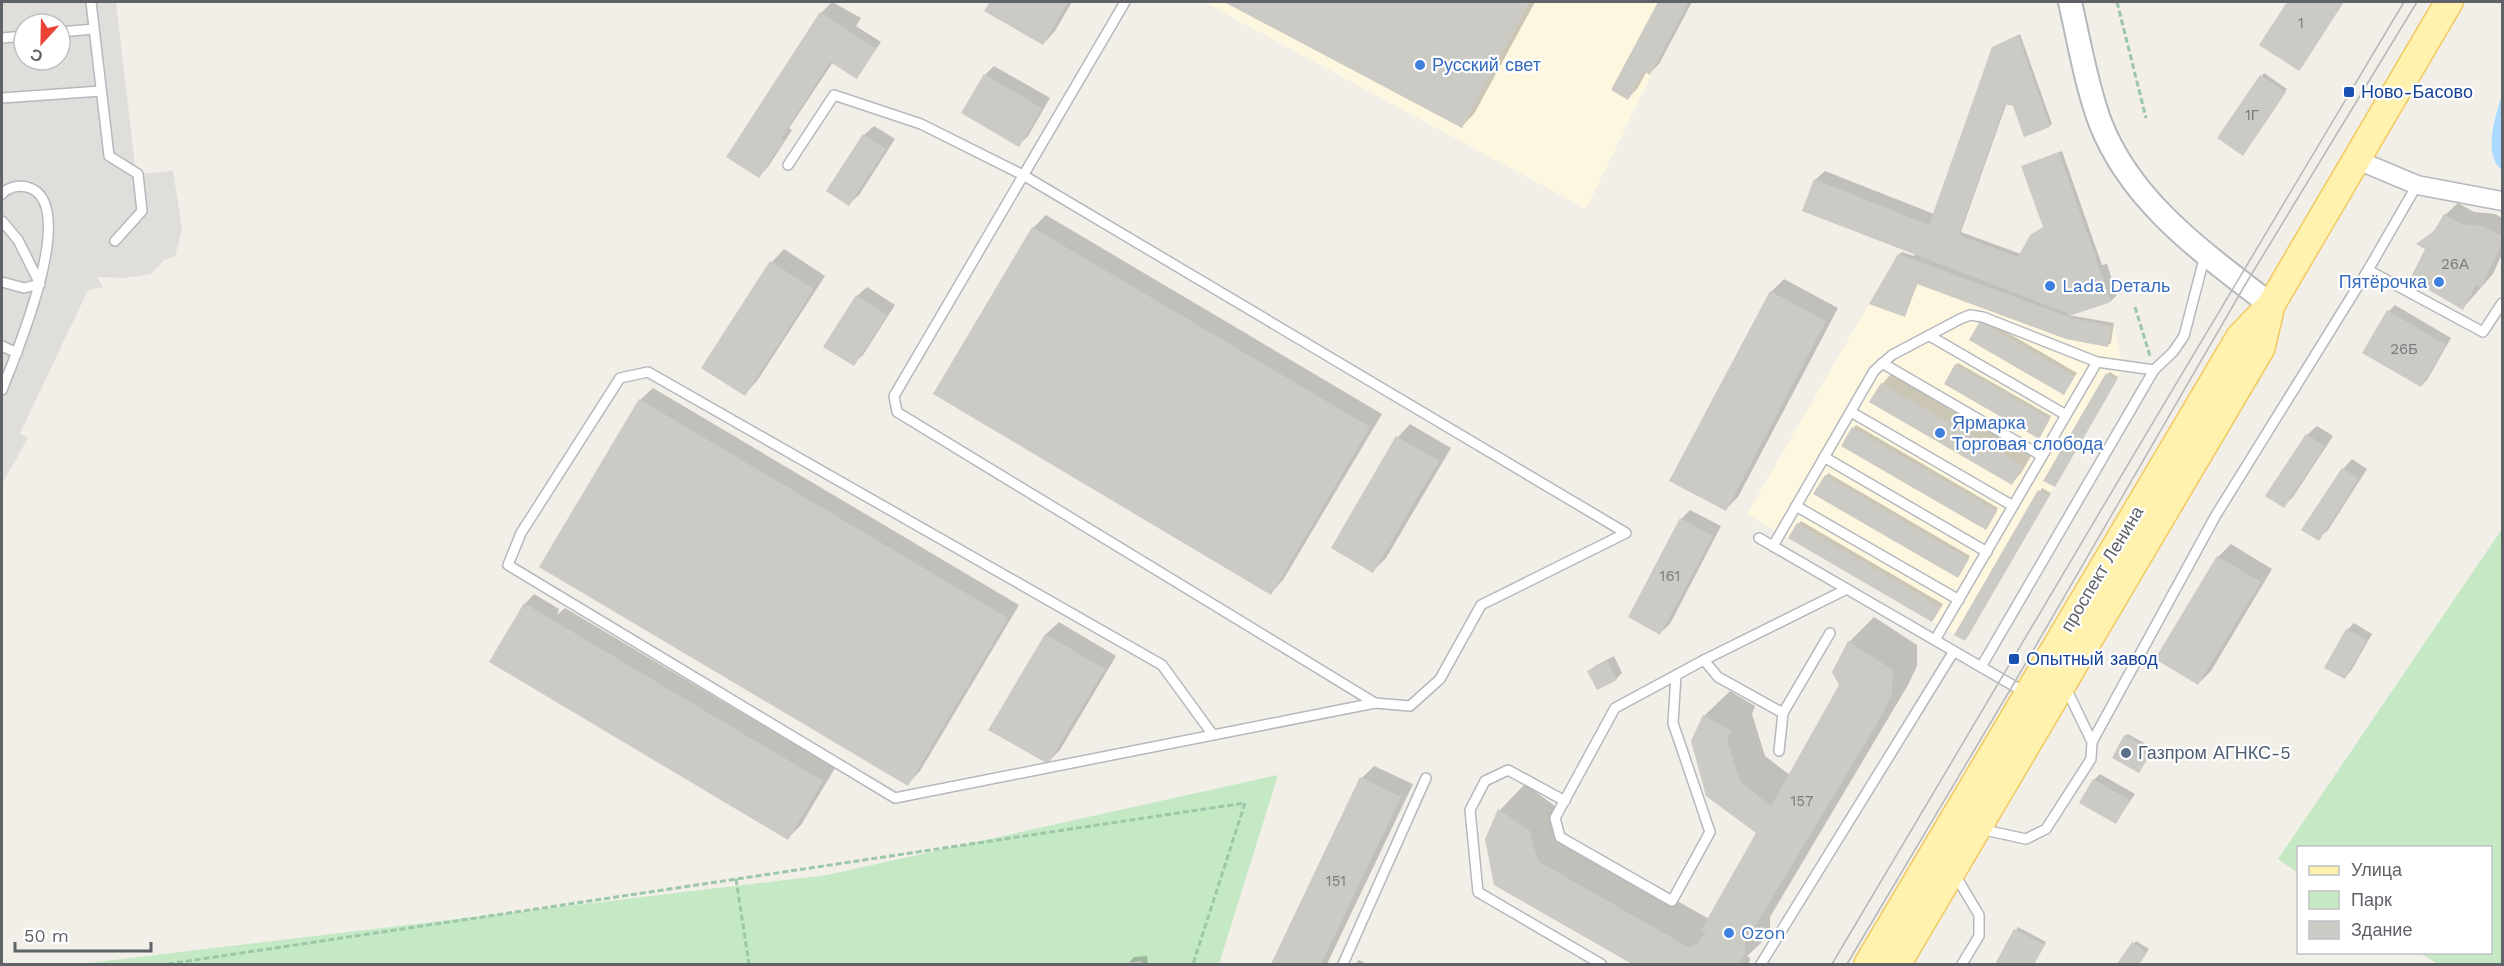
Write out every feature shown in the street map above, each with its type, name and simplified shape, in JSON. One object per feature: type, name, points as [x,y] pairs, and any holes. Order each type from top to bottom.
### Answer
[{"type":"main road","name":"проспект Ленина","points":[[1898,964],[1978,829],[2039,701],[2240,337],[2271,305],[2449,2]]},
{"type":"main road","name":"проспект Ленина","points":[[1868,964],[2039,701],[2064,682],[2261,348],[2271,305]]},
{"type":"street","points":[[2070,2],[2100,122],[2121,164],[2148,202],[2205,253],[2271,305]]},
{"type":"street","points":[[2355,159],[2418,184],[2502,201]]},
{"type":"lane","points":[[91,2],[109,156],[138,174],[142,211],[115,241]]},
{"type":"lane","points":[[1125,2],[894,396],[897,412],[1375,703]]},
{"type":"lane","points":[[72,31],[94,29]]},
{"type":"lane","points":[[2,98],[101,91]]},
{"type":"lane","points":[[788,165],[834,95],[921,124],[1023,175],[1626,533],[1481,605],[1440,679],[1410,706],[1375,703],[895,798],[508,565],[521,533],[620,378],[648,372],[1162,664],[1213,735]]},
{"type":"lane","points":[[1978,829],[2026,839],[2046,830],[2091,759],[2092,742],[2216,515],[2368,270],[2418,184]]},
{"type":"lane","points":[[2,194],[20,186],[36,189],[44,200],[49,242],[45,271],[2,390]]},
{"type":"lane","points":[[2,221],[18,240],[40,284]]},
{"type":"lane","points":[[1981,667],[2154,370],[2173,352],[2184,336],[2205,253]]},
{"type":"lane","points":[[2368,270],[2483,332],[2502,303]]},
{"type":"lane","points":[[2,282],[24,288],[40,284]]},
{"type":"lane","points":[[1773,546],[1874,371],[1882,363],[1960,319],[1976,315],[2097,362],[2154,370]]},
{"type":"lane","points":[[1930,336],[2066,415]]},
{"type":"lane","points":[[2,346],[17,353]]},
{"type":"lane","points":[[1935,640],[2097,362]]},
{"type":"lane","points":[[1882,363],[2043,456]]},
{"type":"lane","points":[[1851,412],[2013,506]]},
{"type":"lane","points":[[1824,458],[1987,552]]},
{"type":"lane","points":[[1796,506],[1959,600]]},
{"type":"lane","points":[[1759,538],[2039,701]]},
{"type":"lane","points":[[1676,675],[1673,723],[1710,832],[1672,901],[1560,837],[1555,818],[1615,708],[1676,675],[1704,660],[1847,589]]},
{"type":"lane","points":[[1779,751],[1783,713],[1830,633]]},
{"type":"lane","points":[[1761,964],[1954,651]]},
{"type":"lane","points":[[1704,660],[1718,677],[1783,713]]},
{"type":"lane","points":[[2064,682],[2092,742]]},
{"type":"lane","points":[[1564,801],[1508,770],[1485,781],[1470,810],[1478,892],[1601,964]]},
{"type":"lane","points":[[1343,964],[1426,778]]},
{"type":"lane","points":[[1952,870],[1979,915],[1978,936],[1962,964]]},
{"type":"path","points":[[2117,2],[2146,118]]},
{"type":"path","points":[[2135,308],[2154,370]]},
{"type":"path","points":[[168,964],[1245,803],[1193,964]]},
{"type":"path","points":[[736,879],[749,964]]},
{"type":"shaded area","points":[[2,2],[116,2],[136,174],[173,171],[182,229],[175,256],[163,261],[151,274],[125,278],[97,277],[103,287],[88,290],[20,433],[28,438],[2,484]]},
{"type":"shaded area","points":[[1204,2],[1687,2],[1586,209]]},
{"type":"shaded area","name":"Ярмарка Торговая слобода","points":[[1898,254],[2071,318],[2114,326],[2123,368],[1965,641],[1747,514]]},
{"type":"green space","points":[[2502,529],[2502,964],[2438,964],[2422,954],[2492,954],[2492,846],[2297,846],[2297,872],[2278,859]]},
{"type":"green space","points":[[1278,775],[1219,964],[80,964],[827,875]]},
{"type":"water","points":[[2502,95],[2502,170],[2493,154],[2492,134]]},
{"type":"building","points":[[990,2],[1068,2],[1043,45],[984,11]]},
{"type":"building","name":"Русский свет","points":[[1224,2],[1530,2],[1462,128]]},
{"type":"building","points":[[1658,2],[1689,2],[1650,75],[1643,71],[1628,100],[1611,90]]},
{"type":"building","points":[[2287,2],[2344,2],[2299,71],[2259,45]]},
{"type":"building","points":[[820,12],[876,49],[857,79],[830,62],[781,138],[784,140],[759,178],[726,157]]},
{"type":"building","points":[[2018,35],[2050,127],[2024,137],[2013,106],[2005,104],[1959,235],[2018,257],[2030,235],[2043,227],[2021,166],[2059,152],[2111,302],[2072,315],[1802,211],[1814,179],[1929,225],[1992,47]]},
{"type":"building","points":[[984,74],[1042,108],[1019,147],[961,113]]},
{"type":"building","points":[[2260,75],[2286,92],[2243,156],[2217,138]]},
{"type":"building","points":[[863,134],[886,149],[849,206],[826,191]]},
{"type":"building","points":[[2444,214],[2461,224],[2482,226],[2502,236],[2502,243],[2481,288],[2476,285],[2463,310],[2410,279],[2425,249],[2416,244],[2434,231]]},
{"type":"building","points":[[1032,227],[1370,427],[1271,595],[933,394]]},
{"type":"building","points":[[1898,254],[2071,318],[2112,326],[2108,347],[2066,339],[1917,284],[1905,317],[1869,304]]},
{"type":"building","points":[[770,261],[814,289],[745,396],[701,368]]},
{"type":"building","points":[[1770,291],[1826,321],[1726,511],[1669,481]]},
{"type":"building","points":[[856,295],[887,315],[854,366],[823,347]]},
{"type":"building","points":[[2387,310],[2446,345],[2421,387],[2362,353]]},
{"type":"building","points":[[1980,321],[2075,376],[2064,395],[1969,340]]},
{"type":"building","points":[[1955,364],[2050,419],[2039,439],[1944,384]]},
{"type":"building","points":[[2106,373],[2117,380],[2055,487],[2043,481]]},
{"type":"building","points":[[1881,383],[2023,465],[2012,485],[1869,402]]},
{"type":"building","points":[[639,399],[1008,618],[908,786],[539,567]]},
{"type":"building","points":[[1852,427],[1997,511],[1986,530],[1841,446]]},
{"type":"building","points":[[2306,434],[2325,446],[2284,508],[2265,496]]},
{"type":"building","points":[[1396,436],[1439,461],[1373,573],[1331,548]]},
{"type":"building","points":[[2342,468],[2359,479],[2319,541],[2301,530]]},
{"type":"building","points":[[1825,475],[1969,559],[1958,578],[1813,494]]},
{"type":"building","points":[[2038,490],[2049,496],[1965,641],[1954,635]]},
{"type":"building","points":[[1680,518],[1713,536],[1660,635],[1628,617]]},
{"type":"building","points":[[1797,523],[1941,607],[1932,622],[1788,538]]},
{"type":"building","points":[[2217,556],[2261,582],[2198,685],[2155,659]]},
{"type":"building","points":[[524,603],[823,781],[788,840],[489,662]]},
{"type":"building","points":[[2346,629],[2367,640],[2345,679],[2324,668]]},
{"type":"building","points":[[1045,634],[1105,669],[1048,764],[988,730]]},
{"type":"building","points":[[1848,641],[1893,670],[1892,692],[1884,712],[1745,943],[1745,954],[1739,964],[1632,964],[1494,885],[1485,839],[1498,809],[1530,831],[1538,861],[1688,947],[1697,944],[1706,932],[1701,930],[1756,833],[1706,796],[1691,741],[1703,715],[1731,731],[1727,740],[1740,781],[1771,806],[1839,685],[1832,672]]},
{"type":"building","points":[[1607,661],[1617,680],[1597,690],[1587,671]]},
{"type":"building","points":[[2124,735],[2152,751],[2139,773],[2112,758]]},
{"type":"building","points":[[1360,777],[1401,797],[1321,964],[1271,964]]},
{"type":"building","points":[[2093,779],[2130,800],[2116,824],[2079,803]]},
{"type":"building","points":[[2014,929],[2045,945],[2034,964],[1995,964]]},
{"type":"building","points":[[2132,942],[2147,953],[2139,964],[2117,964]]},
{"type":"building","points":[[1141,961],[1142,964],[1125,963]]},
{"type":"tram line","points":[[1832,964],[2404,2]]},
{"type":"tram line","points":[[1847,964],[2013,685],[2245,285],[2417,2]]},
{"type":"place","name":"Русский свет","points":[[1420,65]]},
{"type":"place","name":"Ново-Басово","points":[[2349,92]]},
{"type":"place","name":"Пятёрочка","points":[[2439,282]]},
{"type":"place","name":"Lada Dеталь","points":[[2050,286]]},
{"type":"place","name":"Ярмарка Торговая слобода","points":[[1940,433]]},
{"type":"place","name":"Опытный завод","points":[[2014,659]]},
{"type":"place","name":"Газпром АГНКС-5","points":[[2126,753]]},
{"type":"place","name":"Ozon","points":[[1729,933]]}]
